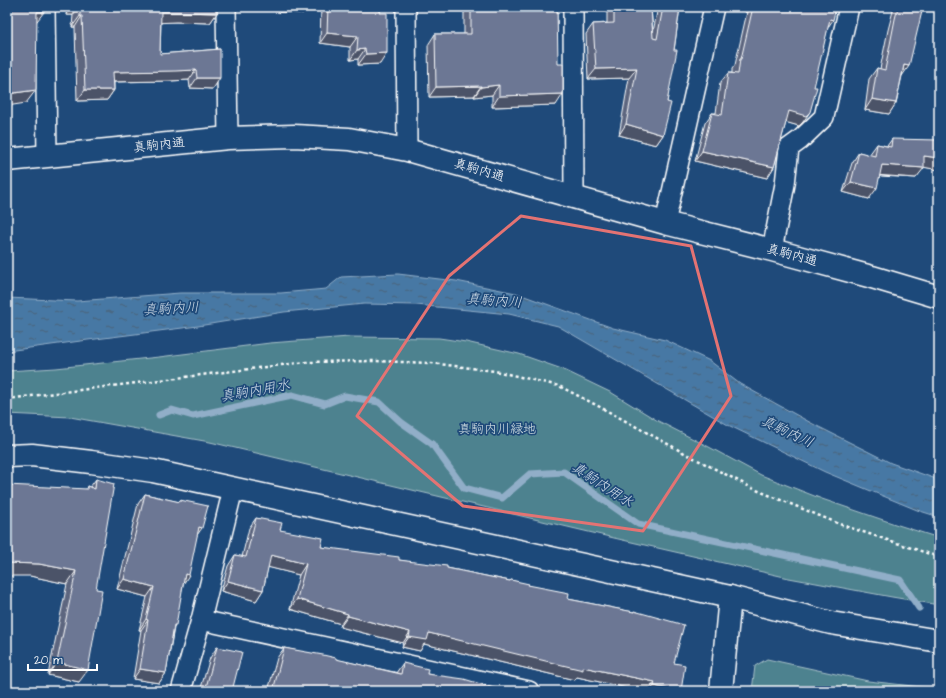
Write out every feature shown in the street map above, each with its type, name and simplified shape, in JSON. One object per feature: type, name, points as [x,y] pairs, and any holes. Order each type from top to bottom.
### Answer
[{"type":"main road","name":"真駒内通","points":[[7,160],[228,138],[294,136],[349,139],[407,150],[665,223],[872,277],[939,297]]},
{"type":"main road","points":[[7,456],[32,455],[145,470],[730,597],[831,623],[939,641]]},
{"type":"main road","points":[[721,691],[730,597]]},
{"type":"street","points":[[45,7],[47,156]]},
{"type":"street","points":[[226,7],[228,138]]},
{"type":"street","points":[[406,7],[407,150]]},
{"type":"street","points":[[573,7],[574,197]]},
{"type":"street","points":[[665,223],[714,7]]},
{"type":"street","points":[[772,250],[785,184],[789,148],[800,140],[824,117],[849,7]]},
{"type":"street","points":[[182,691],[233,489]]},
{"type":"street","points":[[201,620],[529,691]]},
{"type":"path","points":[[7,399],[306,362],[375,361],[431,363],[495,370],[559,386],[754,489],[842,525],[939,557]]},
{"type":"highlighted area","points":[[521,216],[691,246],[731,396],[643,531],[463,506],[357,416],[449,276]]},
{"type":"green space","name":"真駒内川緑地","points":[[349,337],[439,338],[466,342],[519,354],[562,369],[612,393],[658,421],[761,475],[822,499],[939,538],[939,605],[789,578],[210,442],[70,417],[7,414],[7,371],[56,368],[270,343]]},
{"type":"green space","points":[[767,659],[868,681],[939,689],[939,691],[752,691],[755,666]]},
{"type":"water","name":"真駒内川","points":[[398,274],[456,281],[516,293],[613,328],[665,340],[710,361],[740,384],[813,424],[891,463],[939,480],[939,517],[917,510],[825,472],[728,425],[558,326],[509,314],[416,305],[364,304],[284,312],[198,326],[7,351],[7,298],[77,301],[180,293],[281,293],[326,289],[341,277]]},
{"type":"building","points":[[7,7],[44,7],[44,12],[37,12],[36,90],[7,94]]},
{"type":"building","points":[[80,7],[217,7],[217,13],[161,12],[160,54],[220,49],[220,78],[197,78],[196,70],[113,72],[114,90],[85,90],[82,16],[80,16]]},
{"type":"building","points":[[328,7],[380,7],[380,13],[387,13],[387,53],[366,54],[365,49],[357,50],[358,36],[327,33]]},
{"type":"building","points":[[471,7],[557,7],[558,64],[563,64],[563,94],[499,96],[499,85],[481,87],[436,87],[435,34],[471,34]]},
{"type":"building","points":[[614,7],[651,7],[653,38],[657,39],[663,7],[680,7],[674,50],[677,50],[667,102],[671,103],[663,135],[626,124],[637,68],[596,69],[593,24],[614,23]]},
{"type":"building","points":[[753,7],[836,7],[833,20],[830,19],[814,87],[817,87],[810,112],[806,116],[789,111],[774,167],[702,151],[712,113],[722,115],[728,73],[738,74],[740,59]]},
{"type":"building","points":[[898,7],[923,7],[909,66],[904,65],[896,103],[872,99],[877,68],[885,70]]},
{"type":"building","points":[[892,139],[939,140],[939,158],[924,156],[924,168],[882,165],[877,188],[851,182],[859,152],[875,156],[877,144],[891,147]]},
{"type":"building","points":[[96,479],[114,484],[96,589],[102,590],[88,670],[57,662],[76,571],[39,564],[7,563],[7,485],[87,489],[87,486],[95,489]]},
{"type":"building","points":[[145,494],[180,502],[180,500],[208,506],[202,528],[199,527],[189,575],[185,574],[166,673],[140,669],[148,620],[146,619],[154,587],[124,579]]},
{"type":"building","points":[[256,518],[282,523],[280,530],[323,538],[321,547],[399,557],[399,560],[447,566],[447,568],[569,593],[568,599],[634,611],[684,625],[674,663],[685,665],[681,691],[654,686],[655,682],[583,667],[583,670],[429,633],[427,640],[409,637],[410,632],[348,616],[348,614],[297,599],[306,564],[271,555],[263,590],[228,581],[235,555],[246,557]]},
{"type":"building","points":[[217,647],[242,652],[232,691],[205,691]]},
{"type":"building","points":[[284,648],[323,655],[401,674],[403,663],[428,669],[427,674],[464,679],[504,691],[273,691]]},
{"type":"waterway","name":"真駒内用水","points":[[159,415],[172,410],[193,416],[292,395],[325,404],[345,396],[379,402],[401,422],[432,444],[464,488],[502,498],[530,474],[564,472],[638,524],[900,580],[919,608]]}]
